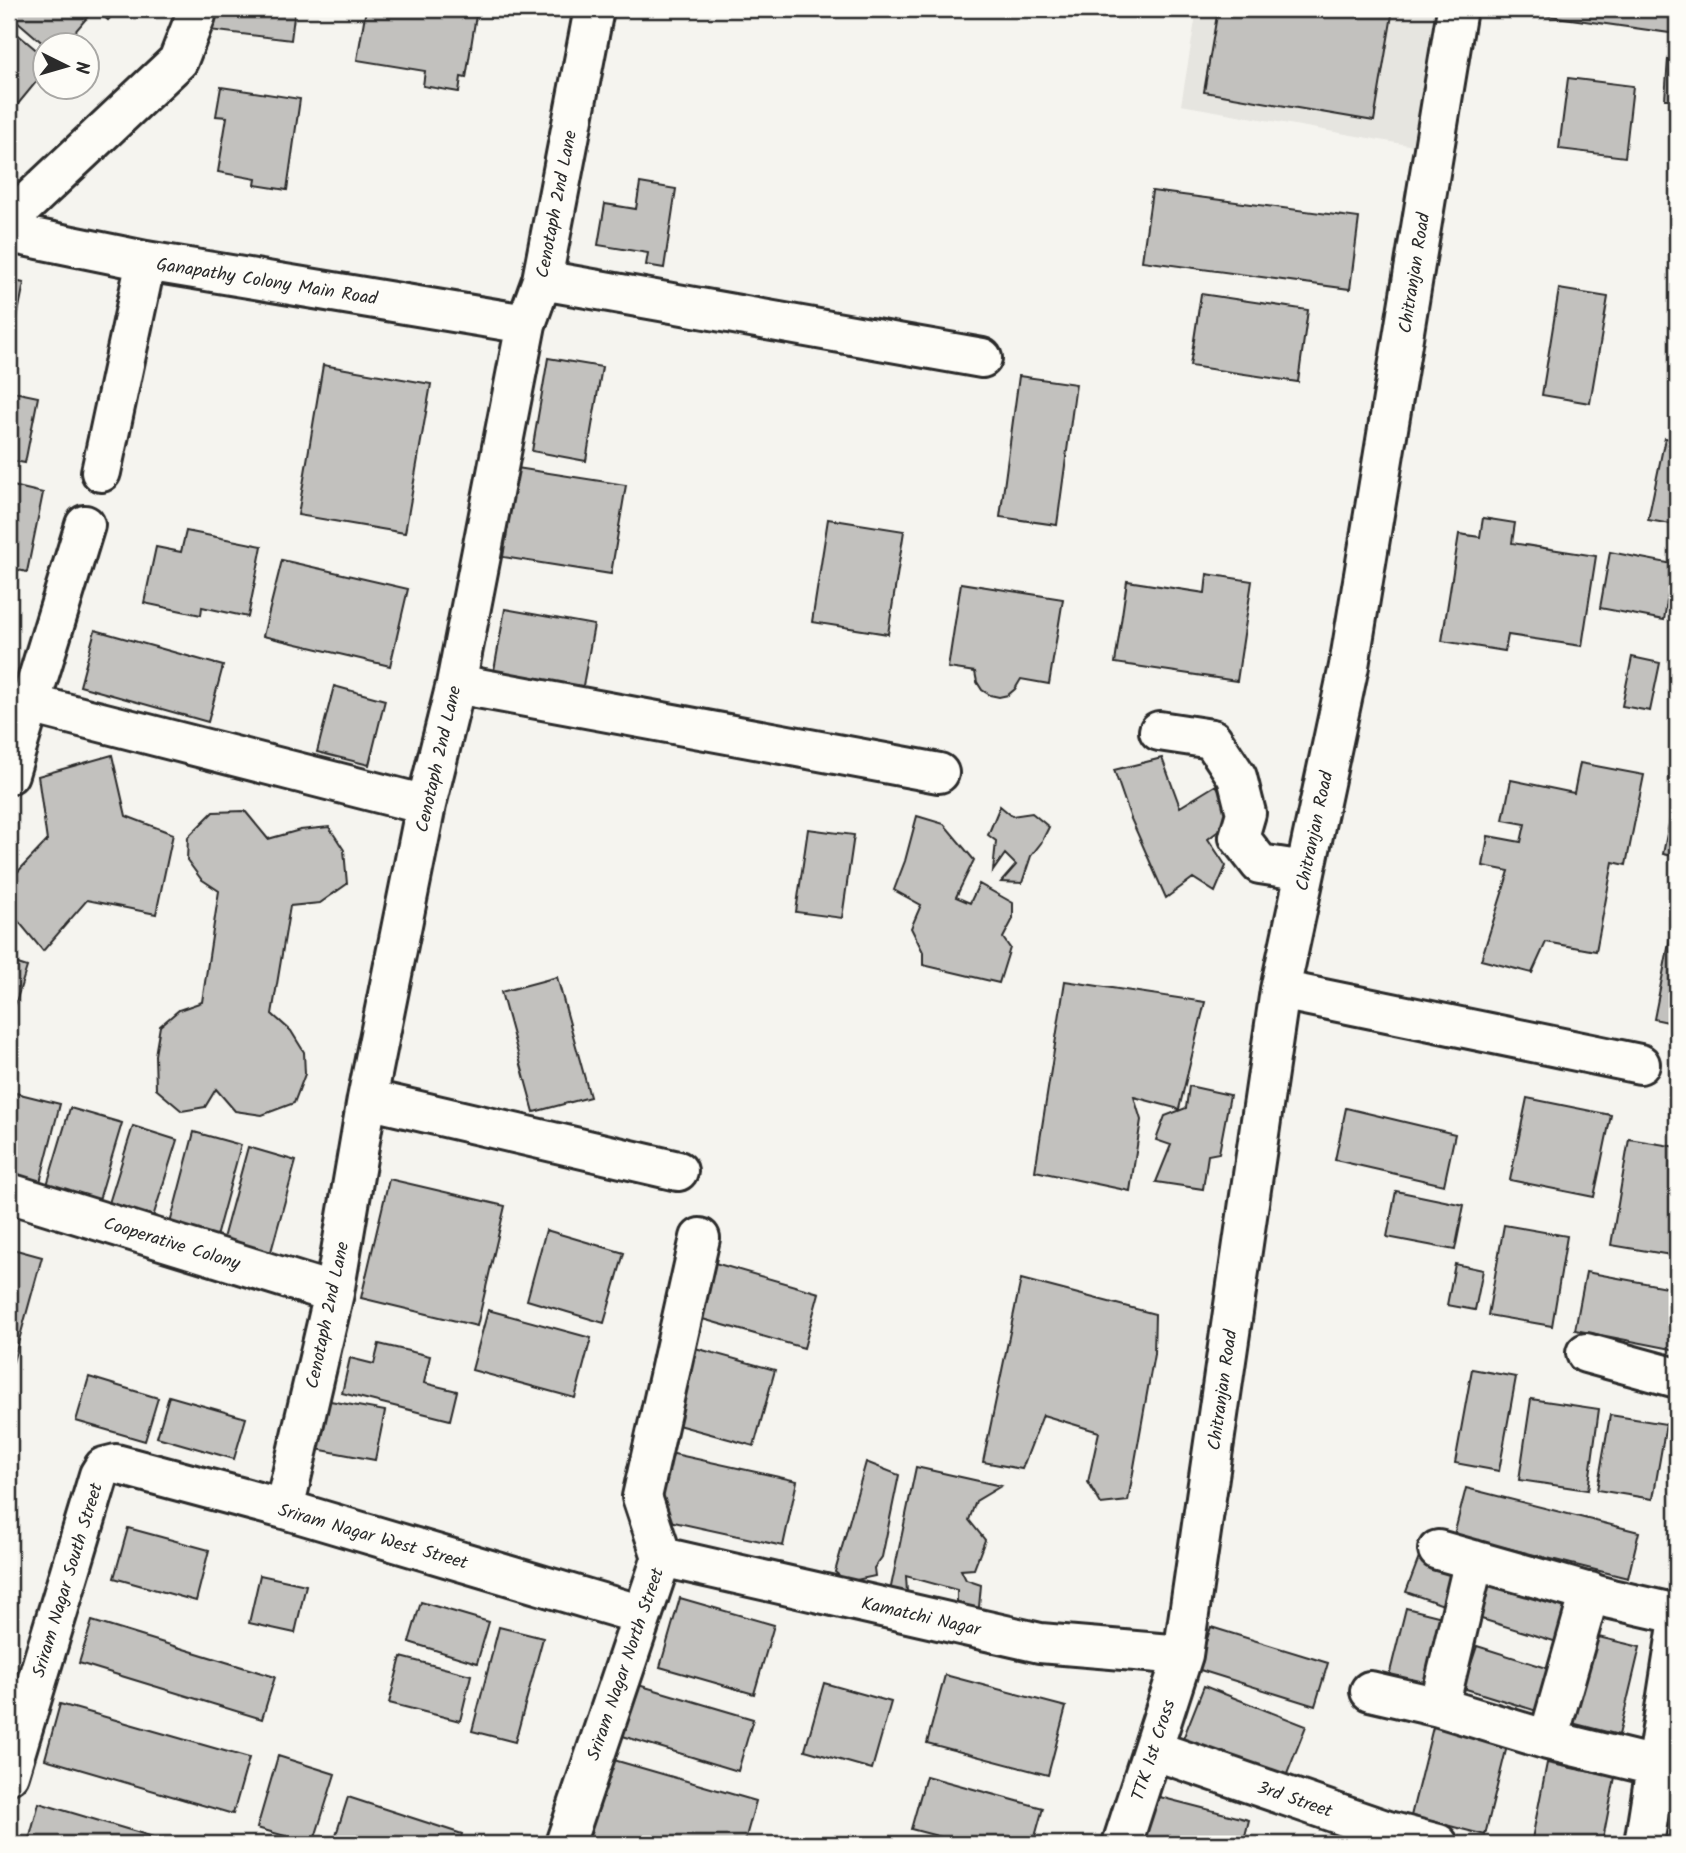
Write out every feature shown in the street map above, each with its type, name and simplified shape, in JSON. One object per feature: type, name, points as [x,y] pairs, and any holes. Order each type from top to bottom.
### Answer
[{"type":"street","name":"Cenotaph 2nd Lane","points":[[284,1509],[334,1293],[367,1099],[426,805],[456,684],[526,324],[542,280],[594,9]]},
{"type":"street","name":"Chitranjan Road","points":[[1183,1655],[1280,990],[1349,666],[1457,9]]},
{"type":"street","points":[[9,220],[178,61],[196,15]]},
{"type":"street","name":"Ganapathy Colony Main Road","points":[[9,233],[146,261],[526,324]]},
{"type":"street","points":[[101,472],[146,261]]},
{"type":"street","points":[[542,280],[982,358]]},
{"type":"street","points":[[9,774],[85,525]]},
{"type":"street","points":[[456,684],[939,773]]},
{"type":"street","points":[[30,704],[426,805]]},
{"type":"street","points":[[1159,731],[1212,739],[1237,777],[1246,813],[1239,837],[1260,864],[1305,872]]},
{"type":"street","points":[[1280,990],[1640,1064]]},
{"type":"street","points":[[367,1099],[678,1171]]},
{"type":"street","name":"Cooperative Colony","points":[[9,1193],[334,1293]]},
{"type":"street","name":"Sriram Nagar North Street","points":[[565,1844],[662,1557],[642,1497],[700,1238]]},
{"type":"street","points":[[1586,1353],[1677,1378]]},
{"type":"street","name":"Sriram Nagar West Street","points":[[104,1467],[116,1464],[130,1467],[284,1509],[642,1615]]},
{"type":"street","name":"Sriram Nagar South Street","points":[[9,1774],[94,1489],[104,1467]]},
{"type":"street","points":[[1439,1707],[1456,1555],[1677,1614]]},
{"type":"street","name":"Kamatchi Nagar","points":[[662,1557],[1040,1643],[1183,1655]]},
{"type":"street","points":[[1548,1740],[1590,1592]]},
{"type":"street","points":[[1644,1844],[1677,1632]]},
{"type":"street","name":"TTK 1st Cross","points":[[1122,1844],[1183,1655]]},
{"type":"street","points":[[1370,1690],[1439,1707],[1548,1740],[1655,1766]]},
{"type":"street","name":"3rd Street","points":[[1153,1750],[1388,1831],[1438,1844]]},
{"type":"shaded area","points":[[1197,9],[1434,9],[1414,146],[1181,105]]},
{"type":"building","points":[[9,9],[86,9],[91,13],[75,32],[32,34],[9,14]]},
{"type":"building","points":[[95,9],[118,9],[108,20]]},
{"type":"building","points":[[211,9],[295,9],[291,40],[209,30]]},
{"type":"building","points":[[366,9],[477,9],[466,78],[461,77],[459,92],[423,86],[425,71],[357,60]]},
{"type":"building","points":[[1218,9],[1393,9],[1374,121],[1204,92]]},
{"type":"building","points":[[1677,9],[1677,34],[1515,11]]},
{"type":"building","points":[[9,27],[32,46],[32,87],[18,104],[9,96]]},
{"type":"building","points":[[1668,59],[1677,60],[1677,99],[1665,99]]},
{"type":"building","points":[[1568,78],[1633,86],[1625,157],[1559,149]]},
{"type":"building","points":[[221,87],[300,99],[287,190],[255,185],[256,179],[218,172],[227,117],[216,116]]},
{"type":"building","points":[[640,183],[676,189],[664,268],[646,265],[648,253],[598,245],[605,204],[636,209]]},
{"type":"building","points":[[1152,191],[1359,218],[1350,289],[1142,261]]},
{"type":"building","points":[[9,280],[24,283],[11,348],[9,348]]},
{"type":"building","points":[[1559,289],[1608,297],[1590,403],[1542,395]]},
{"type":"building","points":[[1201,294],[1308,310],[1298,382],[1190,366]]},
{"type":"building","points":[[548,358],[602,367],[586,461],[532,451]]},
{"type":"building","points":[[323,365],[431,384],[405,533],[298,515]]},
{"type":"building","points":[[1019,376],[1076,384],[1057,525],[1000,517]]},
{"type":"building","points":[[9,391],[38,397],[25,463],[9,460]]},
{"type":"building","points":[[1665,438],[1677,440],[1677,525],[1648,520]]},
{"type":"building","points":[[517,468],[626,485],[611,574],[503,557]]},
{"type":"building","points":[[9,485],[43,493],[27,572],[9,568]]},
{"type":"building","points":[[1483,518],[1515,523],[1512,543],[1596,556],[1582,646],[1508,635],[1505,651],[1442,641],[1459,534],[1480,537]]},
{"type":"building","points":[[828,519],[904,531],[888,634],[812,622]]},
{"type":"building","points":[[186,531],[262,546],[248,617],[202,607],[201,615],[144,603],[156,547],[181,552]]},
{"type":"building","points":[[1610,552],[1673,564],[1664,620],[1600,608]]},
{"type":"building","points":[[282,560],[408,589],[390,666],[263,636]]},
{"type":"building","points":[[1207,574],[1252,581],[1237,681],[1115,663],[1127,581],[1205,593]]},
{"type":"building","points":[[961,583],[1063,599],[1049,684],[1021,679],[1008,695],[999,697],[982,690],[975,672],[948,668]]},
{"type":"building","points":[[505,609],[594,625],[582,691],[493,676]]},
{"type":"building","points":[[95,630],[223,666],[208,722],[80,686]]},
{"type":"building","points":[[1632,657],[1660,663],[1650,711],[1622,706]]},
{"type":"building","points":[[334,686],[385,700],[369,765],[317,752]]},
{"type":"building","points":[[112,755],[126,816],[173,834],[156,914],[87,900],[43,951],[9,910],[9,881],[47,841],[38,776]]},
{"type":"building","points":[[1162,758],[1180,807],[1216,785],[1237,817],[1208,839],[1226,866],[1215,892],[1193,878],[1166,898],[1131,819],[1114,770]]},
{"type":"building","points":[[1580,763],[1644,775],[1626,865],[1613,862],[1596,951],[1546,942],[1532,973],[1481,960],[1509,871],[1483,866],[1488,836],[1521,842],[1525,824],[1503,820],[1511,780],[1574,793]]},
{"type":"building","points":[[1677,784],[1677,857],[1663,854]]},
{"type":"building","points":[[1000,806],[1012,816],[1032,813],[1049,827],[1031,856],[1022,883],[1001,882],[1016,865],[1005,854],[993,871],[996,841],[988,835]]},
{"type":"building","points":[[245,811],[268,839],[300,830],[329,827],[344,850],[347,884],[320,903],[290,906],[272,1014],[291,1031],[304,1052],[305,1074],[294,1103],[262,1115],[235,1111],[216,1089],[205,1107],[182,1111],[156,1089],[155,1055],[160,1026],[179,1010],[202,1002],[219,891],[201,879],[187,860],[188,837],[213,812]]},
{"type":"building","points":[[917,816],[944,824],[974,860],[956,897],[970,903],[979,884],[1013,903],[1013,919],[1003,938],[1010,948],[999,983],[923,965],[923,952],[911,928],[921,905],[894,890]]},
{"type":"building","points":[[808,829],[854,835],[842,918],[796,912]]},
{"type":"building","points":[[1672,928],[1677,929],[1677,1024],[1654,1019]]},
{"type":"building","points":[[9,961],[27,967],[9,1024]]},
{"type":"building","points":[[557,977],[590,1097],[534,1112],[501,992]]},
{"type":"building","points":[[1065,981],[1205,1002],[1179,1109],[1134,1097],[1141,1120],[1130,1191],[1035,1171]]},
{"type":"building","points":[[1189,1086],[1230,1095],[1219,1153],[1208,1155],[1203,1189],[1156,1182],[1171,1145],[1156,1140],[1165,1116],[1186,1108]]},
{"type":"building","points":[[16,1093],[60,1104],[37,1194],[9,1186],[9,1122]]},
{"type":"building","points":[[1527,1098],[1611,1115],[1594,1197],[1510,1180]]},
{"type":"building","points":[[70,1108],[122,1123],[99,1200],[47,1185]]},
{"type":"building","points":[[1346,1108],[1455,1134],[1444,1185],[1335,1160]]},
{"type":"building","points":[[133,1126],[177,1140],[149,1230],[105,1216]]},
{"type":"building","points":[[194,1132],[241,1145],[213,1248],[167,1235]]},
{"type":"building","points":[[1629,1139],[1677,1147],[1677,1256],[1611,1245]]},
{"type":"building","points":[[248,1147],[296,1161],[267,1266],[219,1253]]},
{"type":"building","points":[[389,1179],[505,1206],[477,1326],[361,1298]]},
{"type":"building","points":[[1396,1191],[1464,1205],[1455,1250],[1387,1237]]},
{"type":"building","points":[[1504,1225],[1567,1236],[1552,1326],[1488,1315]]},
{"type":"building","points":[[546,1230],[624,1253],[604,1323],[527,1300]]},
{"type":"building","points":[[9,1248],[42,1257],[13,1362],[9,1361]]},
{"type":"building","points":[[708,1261],[819,1293],[804,1348],[692,1316]]},
{"type":"building","points":[[1455,1264],[1483,1270],[1475,1310],[1447,1305]]},
{"type":"building","points":[[1586,1272],[1677,1289],[1677,1350],[1575,1330]]},
{"type":"building","points":[[1021,1279],[1155,1314],[1154,1354],[1128,1501],[1101,1504],[1088,1482],[1099,1432],[1043,1415],[1022,1469],[983,1462]]},
{"type":"building","points":[[488,1310],[591,1338],[575,1398],[472,1370]]},
{"type":"building","points":[[379,1344],[430,1356],[424,1383],[457,1391],[450,1420],[342,1393],[350,1358],[374,1364]]},
{"type":"building","points":[[688,1346],[775,1370],[754,1446],[667,1422]]},
{"type":"building","points":[[1472,1369],[1516,1377],[1499,1471],[1455,1463]]},
{"type":"building","points":[[89,1377],[158,1398],[145,1441],[76,1421]]},
{"type":"building","points":[[169,1396],[246,1418],[234,1459],[157,1437]]},
{"type":"building","points":[[1531,1399],[1599,1409],[1588,1490],[1519,1480]]},
{"type":"building","points":[[325,1400],[385,1411],[375,1460],[316,1449]]},
{"type":"building","points":[[1610,1415],[1666,1424],[1653,1499],[1597,1490]]},
{"type":"building","points":[[665,1452],[797,1481],[783,1546],[651,1517]]},
{"type":"building","points":[[866,1462],[899,1475],[882,1557],[874,1568],[875,1576],[847,1582],[835,1572]]},
{"type":"building","points":[[916,1467],[1001,1486],[976,1501],[969,1520],[985,1540],[974,1569],[961,1570],[966,1580],[981,1585],[978,1618],[957,1609],[957,1590],[906,1576],[907,1592],[927,1604],[888,1601]]},
{"type":"building","points":[[1466,1488],[1639,1532],[1628,1578],[1454,1535]]},
{"type":"building","points":[[128,1528],[209,1550],[196,1601],[114,1578]]},
{"type":"building","points":[[1420,1555],[1462,1570],[1449,1607],[1406,1592]]},
{"type":"building","points":[[1489,1572],[1572,1597],[1557,1642],[1475,1617]]},
{"type":"building","points":[[260,1575],[306,1585],[295,1633],[249,1623]]},
{"type":"building","points":[[680,1598],[774,1625],[754,1694],[660,1667]]},
{"type":"building","points":[[421,1602],[489,1622],[477,1663],[409,1642]]},
{"type":"building","points":[[1406,1608],[1450,1619],[1433,1687],[1389,1676]]},
{"type":"building","points":[[92,1621],[275,1677],[262,1719],[79,1663]]},
{"type":"building","points":[[499,1627],[543,1638],[515,1742],[472,1731]]},
{"type":"building","points":[[1211,1627],[1328,1663],[1315,1706],[1197,1669]]},
{"type":"building","points":[[1586,1634],[1640,1647],[1619,1735],[1564,1721]]},
{"type":"building","points":[[1477,1646],[1553,1670],[1540,1712],[1463,1688]]},
{"type":"building","points":[[401,1657],[471,1675],[460,1721],[389,1703]]},
{"type":"building","points":[[945,1675],[1066,1707],[1048,1775],[927,1743]]},
{"type":"building","points":[[628,1682],[753,1719],[738,1771],[613,1733]]},
{"type":"building","points":[[824,1683],[891,1702],[872,1769],[805,1750]]},
{"type":"building","points":[[1204,1686],[1306,1726],[1285,1779],[1183,1739]]},
{"type":"building","points":[[60,1704],[249,1758],[233,1814],[45,1759]]},
{"type":"building","points":[[1434,1723],[1508,1742],[1485,1835],[1411,1816]]},
{"type":"building","points":[[278,1756],[335,1774],[313,1844],[257,1828]]},
{"type":"building","points":[[607,1758],[756,1801],[744,1844],[616,1844],[585,1836]]},
{"type":"building","points":[[1547,1763],[1615,1777],[1602,1844],[1531,1844]]},
{"type":"building","points":[[926,1776],[1043,1808],[1033,1844],[968,1844],[911,1829]]},
{"type":"building","points":[[1152,1795],[1249,1820],[1243,1844],[1139,1844]]},
{"type":"building","points":[[348,1797],[462,1834],[459,1844],[344,1844],[334,1841]]},
{"type":"building","points":[[39,1803],[177,1844],[28,1844]]}]
